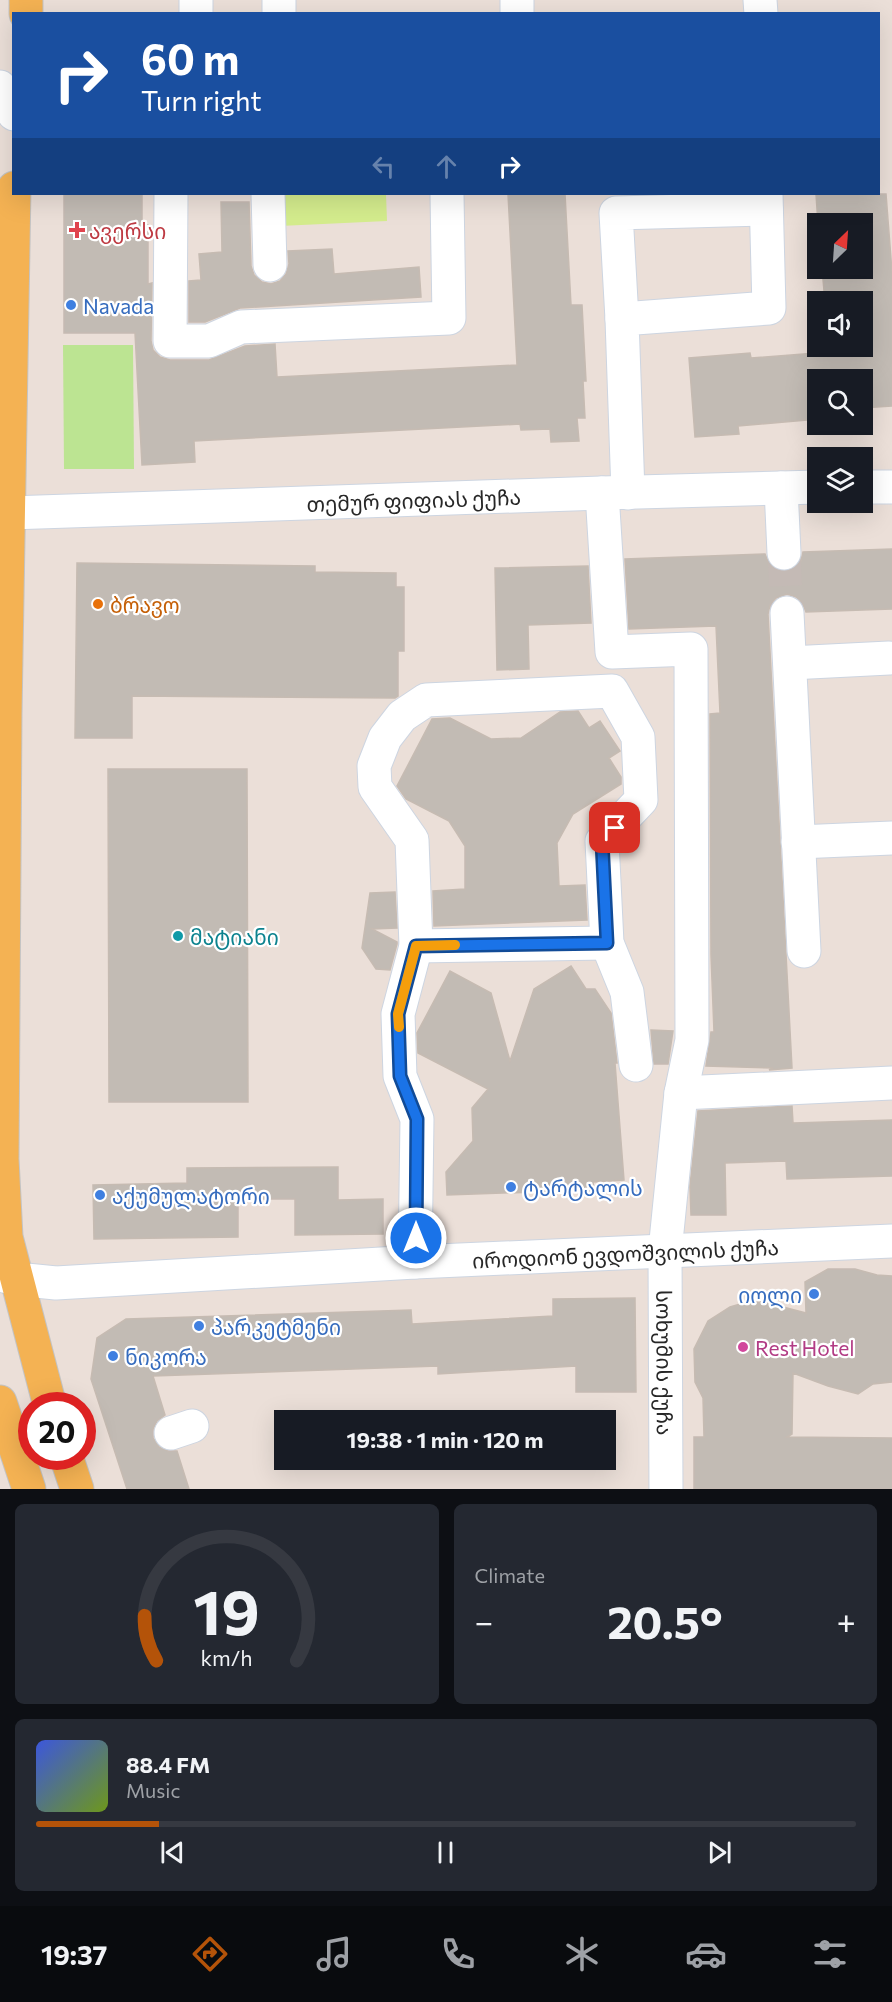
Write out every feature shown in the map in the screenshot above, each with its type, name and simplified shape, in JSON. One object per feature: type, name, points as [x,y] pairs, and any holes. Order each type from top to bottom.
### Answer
[{"type":"main road","points":[[14,195],[5,714],[2,1159],[8,1277],[45,1392]]},
{"type":"main road","points":[[0,1402],[29,1489]]},
{"type":"main road","points":[[71,1470],[77,1489]]},
{"type":"street","points":[[0,87],[12,110]]},
{"type":"street","points":[[171,195],[170,341],[209,341],[241,327],[448,318],[447,195]]},
{"type":"street","points":[[268,195],[270,265]]},
{"type":"street","points":[[615,493],[622,319],[616,213],[766,201],[769,308],[622,319]]},
{"type":"street","name":"თემურ ფიფიას ქუჩა","points":[[9,513],[807,487]]},
{"type":"street","points":[[873,487],[892,487]]},
{"type":"street","points":[[781,488],[784,553]]},
{"type":"street","name":"სოხუმის ქუჩა","points":[[615,493],[612,652],[692,649],[692,1040],[681,1093],[665,1251],[666,1489]]},
{"type":"street","points":[[787,613],[804,951]]},
{"type":"street","points":[[790,663],[889,658]]},
{"type":"street","points":[[415,1262],[417,1119],[400,1076],[398,1014],[416,946],[412,840],[375,787],[374,766],[385,738],[402,716],[426,700],[612,691],[638,737],[641,800],[602,841],[607,943],[627,992],[636,1065]]},
{"type":"street","points":[[798,842],[892,838]]},
{"type":"street","points":[[416,946],[607,943]]},
{"type":"street","points":[[681,1093],[892,1083]]},
{"type":"street","name":"იროდიონ ევდოშვილის ქუჩა","points":[[8,1277],[56,1282],[415,1262],[892,1241]]},
{"type":"green space","points":[[278,195],[386,195],[387,221],[280,226]]},
{"type":"green space","points":[[63,345],[133,345],[134,469],[64,469]]},
{"type":"building","points":[[886,194],[892,272],[892,406],[873,407],[873,369],[807,369],[807,420],[738,426],[739,434],[695,437],[689,358],[750,353],[751,358],[807,354],[807,357],[873,357],[873,291],[824,291],[823,279],[873,279],[873,213],[817,213],[816,195]]},
{"type":"building","points":[[64,195],[142,195],[142,224],[148,225],[148,284],[152,283],[151,341],[153,350],[160,357],[170,360],[209,360],[245,346],[275,344],[277,377],[517,365],[508,195],[565,195],[571,305],[582,305],[586,381],[583,381],[585,418],[577,418],[579,441],[551,442],[550,429],[521,430],[520,424],[194,441],[195,462],[142,465],[135,333],[64,333]]},
{"type":"building","points":[[221,202],[249,202],[251,266],[254,275],[262,282],[271,284],[280,281],[286,274],[289,264],[288,251],[332,249],[334,274],[419,267],[421,297],[240,308],[205,322],[189,322],[189,281],[201,280],[199,254],[222,252]]},
{"type":"building","points":[[892,549],[892,609],[806,612],[802,602],[787,594],[776,598],[770,605],[768,614],[792,1068],[769,1070],[773,1068],[706,1066],[711,1032],[714,1032],[711,955],[710,714],[720,713],[716,626],[629,629],[625,559],[765,554],[769,564],[776,570],[784,572],[795,568],[801,561],[803,552]]},
{"type":"building","points":[[77,563],[315,566],[315,572],[396,573],[396,587],[404,587],[404,651],[398,651],[398,696],[395,698],[132,696],[132,738],[75,738]]},
{"type":"building","points":[[588,566],[591,623],[528,625],[529,669],[497,670],[495,568]]},
{"type":"building","points":[[578,711],[589,728],[600,721],[620,751],[609,758],[621,777],[621,784],[573,814],[557,843],[559,886],[585,885],[587,920],[434,926],[433,891],[465,889],[465,846],[449,821],[406,799],[397,786],[432,719],[450,718],[491,739],[521,738],[560,712]]},
{"type":"building","name":"მატიანი","points":[[108,769],[247,769],[248,1102],[109,1102]]},
{"type":"building","points":[[395,892],[397,928],[372,929],[397,944],[390,970],[376,969],[362,948],[370,893]]},
{"type":"building","points":[[571,966],[586,989],[595,989],[611,1013],[617,1063],[615,1063],[624,1180],[593,1182],[594,1190],[447,1195],[446,1172],[473,1141],[472,1108],[488,1089],[418,1053],[417,1033],[450,971],[491,993],[510,1061],[534,989]]},
{"type":"building","points":[[651,1030],[673,1031],[668,1064],[654,1064]]},
{"type":"building","points":[[792,1106],[793,1123],[892,1120],[892,1176],[787,1179],[786,1161],[725,1163],[726,1215],[691,1215],[690,1186],[698,1111]]},
{"type":"building","points":[[338,1167],[338,1200],[383,1199],[383,1234],[295,1235],[295,1199],[238,1199],[238,1237],[94,1239],[93,1185],[187,1183],[187,1168]]},
{"type":"building","points":[[828,1269],[855,1269],[877,1275],[892,1276],[892,1382],[873,1384],[858,1394],[793,1373],[792,1434],[787,1437],[892,1438],[892,1489],[694,1489],[694,1437],[704,1437],[703,1398],[695,1382],[694,1349],[708,1321],[730,1307],[747,1302],[764,1302],[806,1313],[805,1282]]},
{"type":"building","points":[[635,1298],[636,1392],[576,1392],[576,1366],[438,1374],[438,1366],[153,1376],[165,1415],[157,1421],[153,1429],[153,1438],[159,1447],[168,1451],[177,1451],[189,1489],[127,1489],[91,1379],[97,1338],[126,1319],[411,1310],[412,1324],[553,1316],[553,1299]]},
{"type":"tunnel","points":[[784,553],[787,613]]},
{"type":"slow traffic","points":[[399,1027],[398,1014],[416,946],[455,945]]},
{"type":"place","name":"ავერსი","points":[[77,230]]},
{"type":"place","name":"Navada","points":[[71,305]]},
{"type":"place","name":"ბრავო","points":[[98,604]]},
{"type":"place","name":"მატიანი","points":[[178,936]]},
{"type":"place","name":"ტარტალის","points":[[511,1187]]},
{"type":"place","name":"აქუმულატორი","points":[[100,1195]]},
{"type":"place","name":"იოლი","points":[[814,1294]]},
{"type":"place","name":"პარკეტმენი","points":[[199,1326]]},
{"type":"place","name":"Rest Hotel","points":[[743,1347]]},
{"type":"place","name":"ნიკორა","points":[[113,1356]]},
{"type":"route","points":[[416,1238],[417,1119],[400,1076],[398,1014],[416,946],[607,943],[602,841],[615,828]]}]
